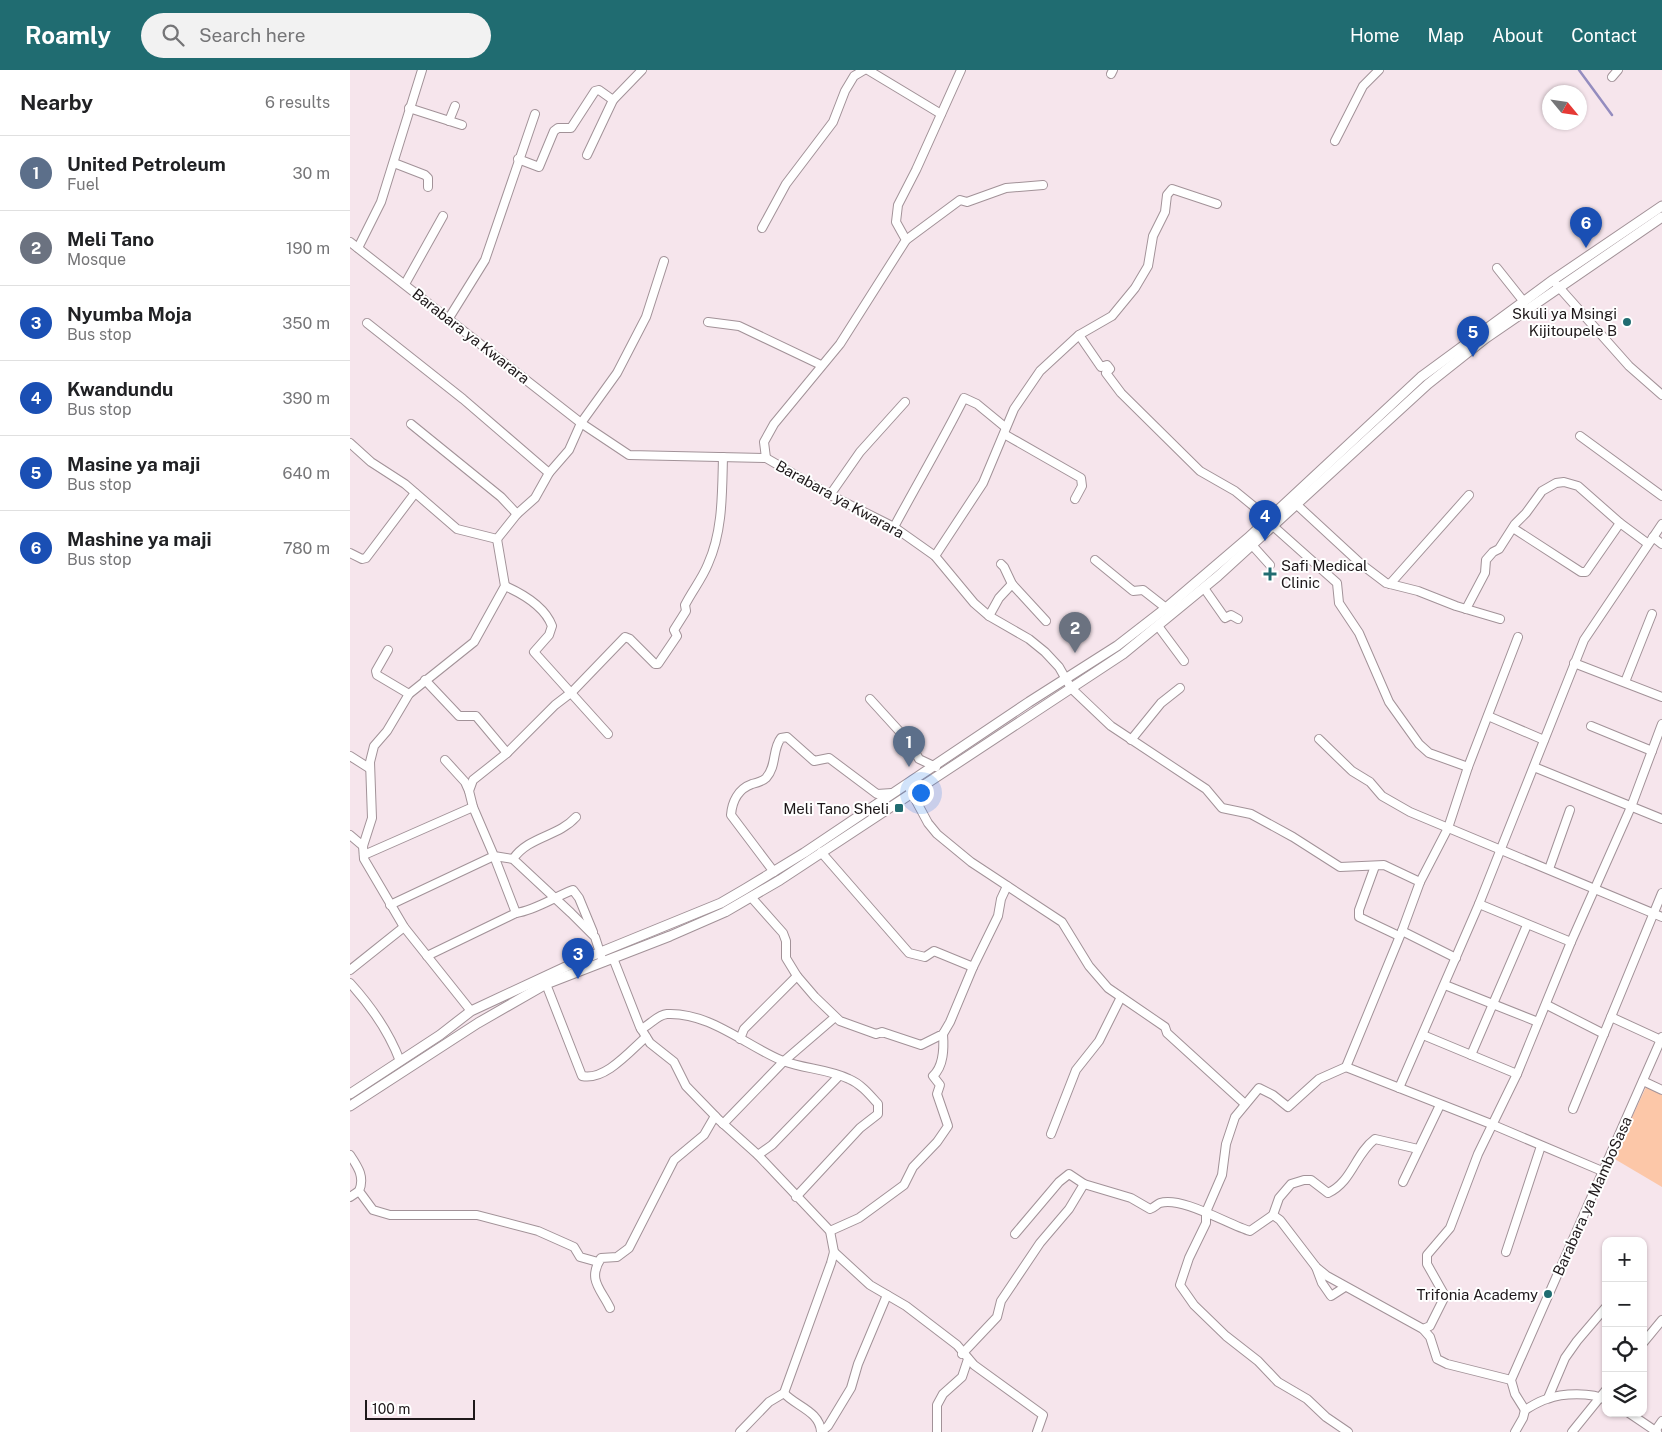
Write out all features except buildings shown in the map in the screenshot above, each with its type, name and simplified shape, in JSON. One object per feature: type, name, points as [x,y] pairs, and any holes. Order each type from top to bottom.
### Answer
[{"type":"main road","points":[[350,1106],[492,1014],[546,984],[601,957],[613,958],[725,912],[821,852],[936,766],[1133,634],[1248,538],[1296,504],[1460,358],[1662,206]]},
{"type":"main road","points":[[350,1094],[440,1035],[471,1011],[601,957],[721,903],[774,872],[895,792],[909,788],[1071,688],[1139,642],[1252,546],[1270,522],[1422,377],[1456,350],[1524,302],[1662,217]]},
{"type":"main road","points":[[1133,634],[1139,642]]},
{"type":"street","points":[[358,248],[381,202],[422,70]]},
{"type":"street","points":[[587,155],[613,100],[642,70]]},
{"type":"street","points":[[762,228],[786,184],[832,122],[845,91],[854,76],[864,70]]},
{"type":"street","points":[[868,70],[940,114]]},
{"type":"street","points":[[906,240],[896,222],[898,205],[916,170],[961,70]]},
{"type":"street","points":[[1335,140],[1363,86],[1379,70]]},
{"type":"street","points":[[1612,77],[1618,70]]},
{"type":"street","points":[[518,159],[540,166],[554,131],[558,128],[571,128],[595,91],[599,90],[613,100]]},
{"type":"street","points":[[449,120],[455,106]]},
{"type":"street","points":[[409,108],[462,125]]},
{"type":"street","points":[[449,318],[485,260],[518,159],[535,114]]},
{"type":"street","points":[[394,163],[425,175],[428,178],[428,187]]},
{"type":"street","points":[[766,458],[764,442],[774,424],[840,344],[906,240],[960,200],[968,202],[1006,188],[1043,185]]},
{"type":"street","points":[[934,556],[983,483],[1014,409],[1040,371],[1079,335],[1112,316],[1135,288],[1148,266],[1153,236],[1165,212],[1167,194],[1172,189],[1217,204]]},
{"type":"street","points":[[405,284],[443,216]]},
{"type":"street","name":"Barabara ya Kwarara","points":[[350,242],[581,423],[629,455],[766,458],[830,495],[894,527],[934,556],[974,603],[989,616],[1029,639],[1045,652],[1066,678],[1071,688],[1111,726],[1206,789],[1222,808],[1251,814],[1293,836],[1340,868],[1384,865],[1420,882]]},
{"type":"street","points":[[471,1011],[404,927],[390,905],[364,854],[363,846],[372,818],[370,768],[374,746],[388,731],[409,694],[474,642],[505,586],[497,539],[517,514],[535,498],[549,473],[569,450],[581,423],[617,373],[646,317],[664,260]]},
{"type":"street","points":[[1497,268],[1524,302]]},
{"type":"street","points":[[1556,284],[1630,366],[1662,395]]},
{"type":"street","points":[[708,322],[739,326],[821,365]]},
{"type":"street","points":[[367,323],[463,400],[549,473]]},
{"type":"street","points":[[1079,335],[1101,367],[1108,365],[1110,369],[1106,373],[1121,394],[1200,471],[1235,491],[1337,583],[1340,603],[1359,633],[1389,702],[1419,744],[1429,753],[1468,767]]},
{"type":"street","points":[[894,527],[964,398],[977,404],[1004,431],[1081,478],[1082,486],[1075,499]]},
{"type":"street","points":[[830,495],[860,452],[905,402]]},
{"type":"street","points":[[411,424],[501,498],[517,514]]},
{"type":"street","points":[[1580,436],[1662,496]]},
{"type":"street","points":[[350,443],[371,462],[396,477],[457,528],[497,539]]},
{"type":"street","points":[[469,791],[473,780],[506,753],[554,705],[572,692],[625,637],[630,639],[655,664],[658,664],[677,636],[674,630],[686,611],[685,604],[709,563],[717,535],[722,500],[723,457]]},
{"type":"street","points":[[1466,609],[1486,573],[1486,560],[1493,552],[1500,549],[1513,528],[1542,491],[1556,483],[1564,482],[1578,486],[1620,523],[1650,540],[1662,544]]},
{"type":"street","points":[[350,553],[362,559],[366,558],[415,493]]},
{"type":"street","points":[[1390,584],[1469,495]]},
{"type":"street","points":[[1296,504],[1361,564],[1390,584],[1418,591],[1466,609],[1500,619]]},
{"type":"street","points":[[1513,528],[1581,572],[1586,572],[1620,523]]},
{"type":"street","points":[[1399,1088],[1479,904],[1584,640],[1662,524]]},
{"type":"street","points":[[1252,546],[1270,565]]},
{"type":"street","points":[[1095,560],[1133,591],[1143,590],[1166,608]]},
{"type":"street","points":[[1000,564],[1004,567],[1012,584],[1046,621]]},
{"type":"street","points":[[989,616],[1000,598],[1012,584]]},
{"type":"street","points":[[505,586],[523,594],[550,620],[552,626],[549,634],[534,652],[608,734]]},
{"type":"street","points":[[1204,588],[1225,618],[1231,614],[1238,619]]},
{"type":"street","points":[[1625,682],[1652,614]]},
{"type":"street","points":[[1158,626],[1184,661]]},
{"type":"street","points":[[1348,1432],[1326,1417],[1307,1399],[1278,1382],[1258,1361],[1226,1336],[1194,1305],[1180,1285],[1189,1258],[1206,1223],[1206,1212],[1222,1175],[1226,1144],[1235,1117],[1259,1088],[1273,1095],[1288,1107],[1319,1079],[1346,1067],[1401,934],[1420,882],[1448,828],[1468,767],[1518,637]]},
{"type":"street","points":[[388,650],[376,671],[378,675],[409,694]]},
{"type":"street","points":[[1574,663],[1662,697]]},
{"type":"street","points":[[425,680],[459,716],[476,716],[506,753]]},
{"type":"street","points":[[1131,740],[1160,703],[1180,688]]},
{"type":"street","points":[[870,699],[910,743],[919,759],[936,766]]},
{"type":"street","points":[[1488,716],[1544,740]]},
{"type":"street","points":[[1423,1329],[1430,1326],[1445,1296],[1427,1264],[1427,1255],[1450,1228],[1491,1124],[1517,1074],[1547,1005],[1571,942],[1631,807],[1662,724]]},
{"type":"street","points":[[1591,726],[1652,751]]},
{"type":"street","points":[[774,872],[731,815],[732,803],[745,787],[765,779],[774,766],[776,744],[781,738],[787,737],[814,761],[829,758],[877,794],[895,792]]},
{"type":"street","points":[[1319,740],[1352,771],[1370,782],[1382,796],[1410,812],[1662,917]]},
{"type":"street","points":[[350,756],[370,768]]},
{"type":"street","points":[[445,760],[465,782],[473,807],[516,913]]},
{"type":"street","points":[[1534,767],[1662,819]]},
{"type":"street","points":[[909,788],[937,834],[971,862],[1062,922],[1089,966],[1108,988],[1165,1027],[1167,1033],[1245,1104]]},
{"type":"street","points":[[364,854],[473,807]]},
{"type":"street","points":[[1549,869],[1570,810]]},
{"type":"street","points":[[512,859],[518,851],[531,841],[566,828],[576,818]]},
{"type":"street","points":[[350,835],[363,846]]},
{"type":"street","points":[[821,852],[909,953],[925,957],[934,951],[973,967]]},
{"type":"street","points":[[390,905],[494,856],[512,859],[595,937]]},
{"type":"street","points":[[1375,866],[1359,910],[1359,917],[1456,958]]},
{"type":"street","points":[[751,897],[783,934],[786,941],[786,958],[797,976],[834,1018],[876,1034],[882,1032],[921,1045],[943,1034],[950,1022],[973,967],[998,916],[1001,899],[1007,886]]},
{"type":"street","points":[[427,956],[516,913],[528,911],[554,897],[573,890],[577,893],[601,957]]},
{"type":"street","points":[[1573,1109],[1662,893]]},
{"type":"street","points":[[1479,904],[1571,942]]},
{"type":"street","points":[[1470,1056],[1527,925]]},
{"type":"street","points":[[350,970],[404,927]]},
{"type":"street","points":[[613,958],[644,1033],[650,1043],[674,1062],[686,1086],[723,1124],[758,1155],[830,1231],[834,1252],[809,1328],[784,1393],[769,1402],[740,1432]]},
{"type":"street","points":[[740,1039],[744,1029],[797,976]]},
{"type":"street","points":[[350,983],[368,1003],[393,1043],[400,1061]]},
{"type":"street","points":[[546,984],[582,1076],[590,1078],[610,1068],[660,1016],[675,1015],[695,1018],[784,1061],[839,1076],[860,1086],[878,1104],[879,1110],[796,1197]]},
{"type":"street","points":[[1445,985],[1492,1002],[1538,1022]]},
{"type":"street","points":[[1051,1134],[1076,1070],[1099,1041],[1121,997]]},
{"type":"street","points":[[1547,1005],[1604,1034]]},
{"type":"street","points":[[1611,1017],[1661,1039]]},
{"type":"street","points":[[723,1124],[784,1061],[834,1018]]},
{"type":"street","points":[[830,1231],[859,1218],[904,1185],[913,1167],[937,1142],[948,1126],[937,1094],[940,1085],[933,1076],[941,1064],[944,1049],[943,1034]]},
{"type":"street","points":[[1423,1035],[1517,1074]]},
{"type":"street","name":"Barabara ya MamboSasa","points":[[1511,1380],[1661,1039]]},
{"type":"street","points":[[1346,1067],[1491,1124],[1602,1171]]},
{"type":"street","points":[[758,1155],[772,1145],[839,1076]]},
{"type":"street","points":[[1643,1081],[1662,1090]]},
{"type":"street","points":[[1403,1182],[1440,1104]]},
{"type":"street","points":[[610,1308],[595,1282],[598,1262],[601,1258],[617,1257],[629,1248],[674,1160],[704,1135],[715,1116]]},
{"type":"street","points":[[1015,1234],[1069,1174],[1084,1184],[1131,1198],[1150,1209],[1159,1203],[1166,1202],[1206,1212],[1250,1231],[1273,1215],[1279,1198],[1292,1184],[1311,1180],[1328,1193],[1334,1190],[1346,1180],[1368,1144],[1375,1139],[1418,1149]]},
{"type":"street","points":[[1506,1252],[1541,1146]]},
{"type":"street","points":[[350,1155],[359,1169],[362,1180],[359,1191],[350,1197]]},
{"type":"street","points":[[937,1432],[937,1405],[943,1394],[962,1377],[965,1356],[978,1336],[997,1317],[1001,1301],[1040,1243],[1069,1209],[1084,1184]]},
{"type":"street","points":[[359,1191],[373,1210],[390,1216],[476,1215],[538,1230],[574,1248],[580,1257],[598,1262]]},
{"type":"street","points":[[1273,1215],[1280,1220],[1316,1267],[1322,1283],[1331,1296],[1345,1287]]},
{"type":"street","points":[[834,1252],[870,1284],[906,1306],[957,1345],[965,1356],[1043,1414],[1037,1432]]},
{"type":"street","points":[[1316,1267],[1345,1287],[1423,1329],[1430,1337],[1437,1358],[1448,1364],[1511,1380],[1515,1394],[1525,1410],[1523,1418],[1514,1432]]},
{"type":"street","points":[[821,1432],[828,1426],[851,1388],[858,1364],[887,1295]]},
{"type":"street","points":[[1548,1398],[1565,1358],[1602,1312]]},
{"type":"street","points":[[1647,1338],[1662,1320]]},
{"type":"street","points":[[784,1393],[816,1419],[821,1425],[821,1432]]},
{"type":"street","points":[[1525,1410],[1548,1398],[1566,1396],[1602,1399]]},
{"type":"street","points":[[1572,1432],[1602,1400]]},
{"type":"street","points":[[1636,1417],[1656,1431],[1662,1421]]},
{"type":"street","points":[[1643,1432],[1648,1424]]},
{"type":"shaded area","points":[[1646,1087],[1662,1095],[1662,1187],[1613,1158]]},
{"type":"waterway","points":[[1579,70],[1612,115]]},
{"type":"place","name":"Mashine ya maji","points":[[1586,248]]},
{"type":"place","name":"Skuli ya Msingi Kijitoupele B","points":[[1627,322]]},
{"type":"place","name":"Masine ya maji","points":[[1473,357]]},
{"type":"place","name":"Kwandundu","points":[[1265,541]]},
{"type":"place","name":"Safi Medical Clinic","points":[[1270,574]]},
{"type":"place","name":"Meli Tano","points":[[1075,653]]},
{"type":"place","name":"United Petroleum","points":[[909,767]]},
{"type":"place","name":"Meli Tano Sheli","points":[[899,808]]},
{"type":"place","name":"Nyumba Moja","points":[[578,979]]},
{"type":"place","name":"Trifonia Academy","points":[[1548,1294]]}]
